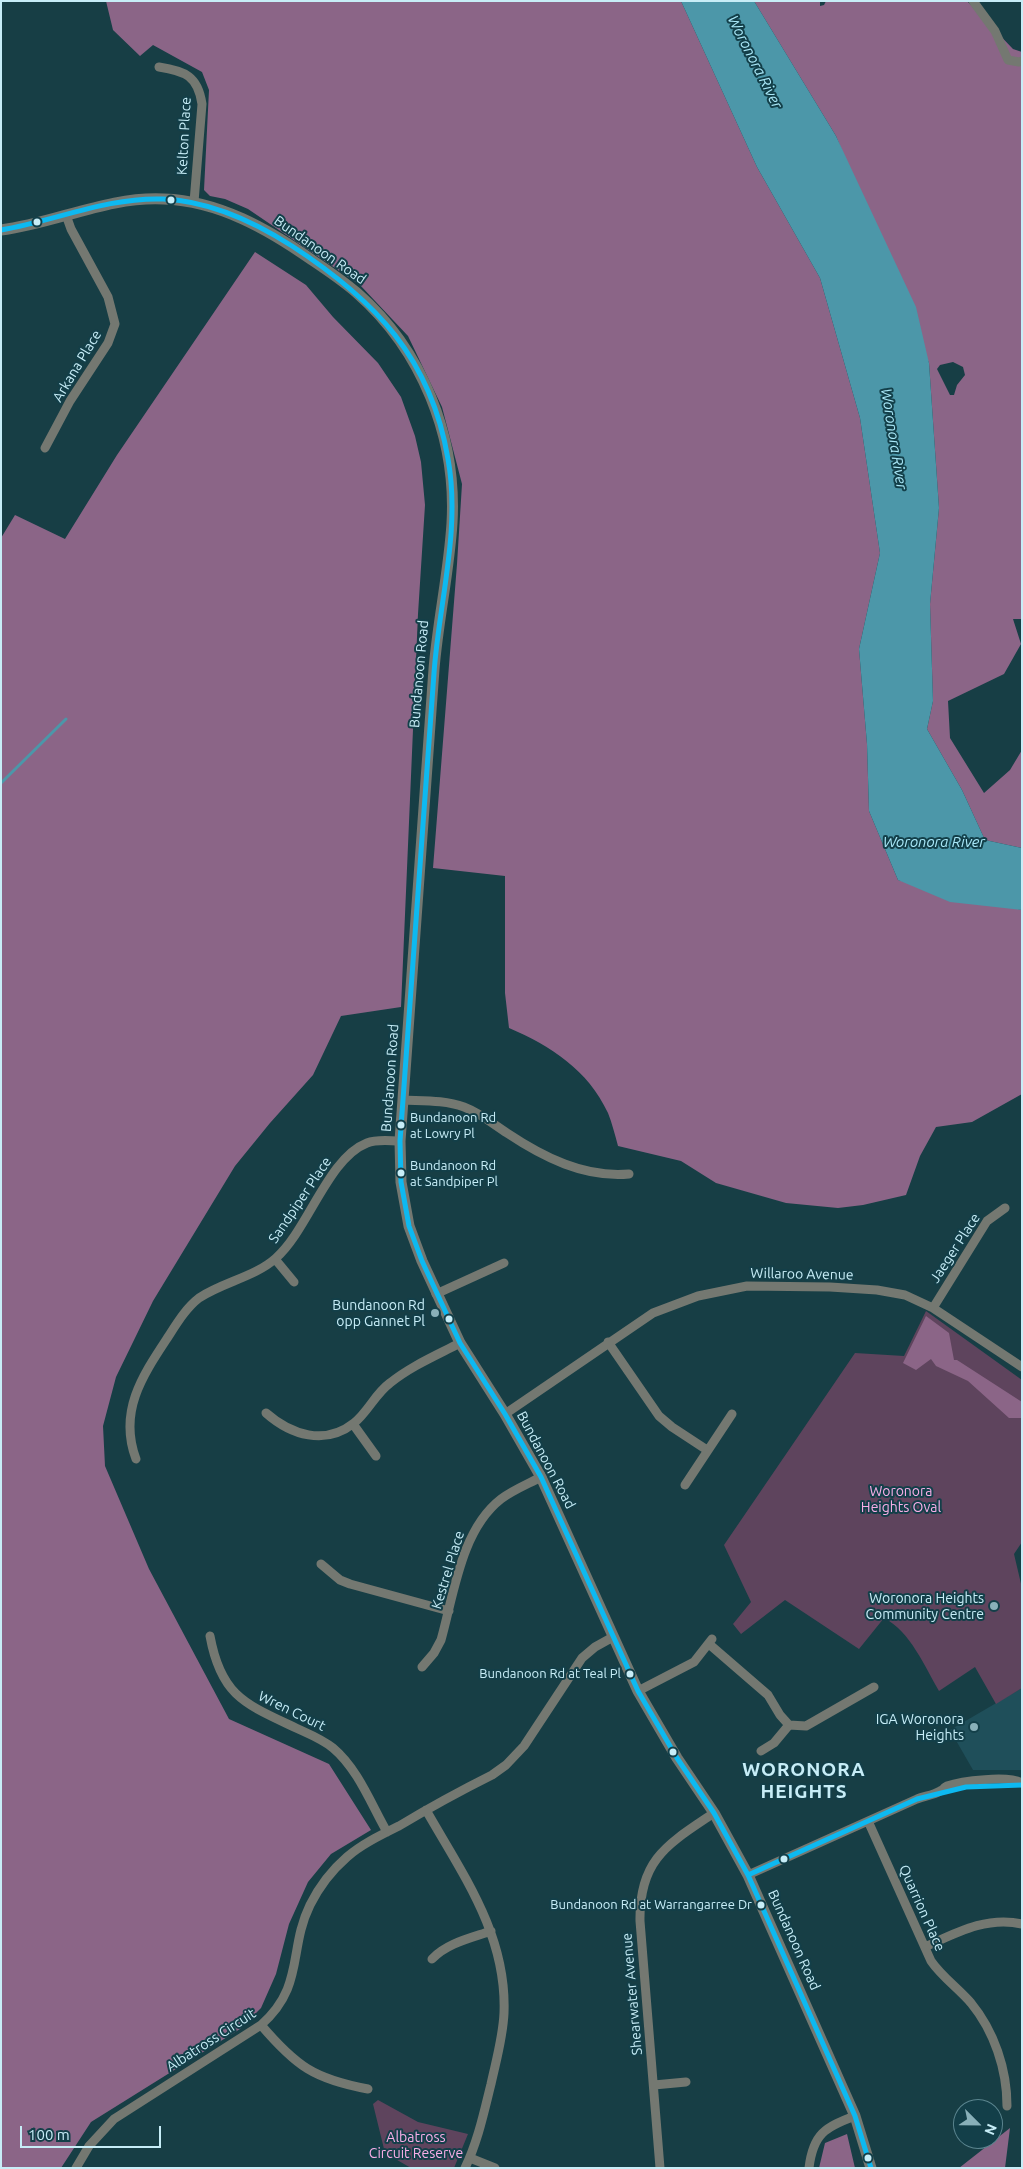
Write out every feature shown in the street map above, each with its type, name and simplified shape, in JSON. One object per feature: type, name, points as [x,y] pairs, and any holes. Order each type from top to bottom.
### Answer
[{"type":"street","points":[[973,1],[995,31],[1008,60],[1019,62],[1022,60]]},
{"type":"street","name":"Kelton Place","points":[[159,67],[185,73],[200,91],[202,104],[194,202]]},
{"type":"street","name":"Bundanoon Road","points":[[1,230],[133,200],[163,198],[194,202],[236,215],[270,232],[324,268],[357,293],[386,324],[410,357],[427,388],[443,432],[451,478],[452,524],[438,619],[400,1141],[401,1182],[406,1212],[415,1243],[436,1294],[460,1342],[505,1414],[541,1477],[638,1691],[677,1758],[714,1812],[748,1875],[855,2116],[871,2168]]},
{"type":"street","name":"Arkana Place","points":[[45,448],[70,401],[108,343],[115,324],[108,297],[71,229],[66,215]]},
{"type":"street","points":[[403,1100],[455,1104],[476,1113],[536,1153],[550,1159],[601,1173],[629,1174]]},
{"type":"street","name":"Sandpiper Place","points":[[136,1459],[129,1434],[130,1420],[137,1390],[151,1363],[190,1306],[203,1295],[275,1259],[289,1242],[336,1169],[353,1150],[368,1142],[379,1140],[400,1141]]},
{"type":"street","name":"Jaeger Place","points":[[933,1308],[987,1222],[1005,1208]]},
{"type":"street","points":[[275,1259],[294,1282]]},
{"type":"street","points":[[436,1294],[504,1263]]},
{"type":"street","name":"Willaroo Avenue","points":[[505,1414],[652,1313],[698,1296],[747,1286],[775,1285],[877,1290],[905,1295],[933,1308],[1022,1367]]},
{"type":"street","points":[[266,1413],[279,1425],[294,1432],[308,1436],[330,1434],[353,1424],[378,1394],[394,1380],[460,1342]]},
{"type":"street","points":[[608,1342],[660,1416],[672,1427],[707,1450]]},
{"type":"street","points":[[685,1485],[732,1414]]},
{"type":"street","points":[[353,1424],[376,1456]]},
{"type":"street","name":"Kestrel Place","points":[[422,1667],[434,1653],[441,1640],[465,1553],[479,1522],[501,1499],[541,1477]]},
{"type":"street","points":[[321,1564],[340,1580],[350,1584],[449,1611]]},
{"type":"street","name":"Wren Court","points":[[210,1636],[214,1659],[227,1684],[236,1694],[259,1710],[317,1738],[333,1748],[351,1768],[387,1832]]},
{"type":"street","name":"Albatross Circuit","points":[[76,2168],[97,2136],[118,2116],[261,2025],[277,2009],[288,1989],[295,1966],[304,1918],[317,1893],[332,1872],[348,1856],[426,1810],[492,1775],[512,1759],[524,1746],[577,1664],[588,1652],[613,1637]]},
{"type":"street","points":[[638,1691],[694,1662],[711,1641],[768,1695],[780,1715],[789,1725],[806,1726],[874,1687]]},
{"type":"street","points":[[762,1751],[774,1743],[789,1725]]},
{"type":"street","points":[[748,1875],[917,1799],[941,1791],[946,1792],[978,1786],[1022,1784]]},
{"type":"street","points":[[426,1810],[486,1916],[498,1953],[504,1994],[502,2030],[482,2119],[466,2168]]},
{"type":"street","name":"Shearwater Avenue","points":[[660,2168],[640,1921],[641,1889],[647,1872],[664,1849],[714,1812]]},
{"type":"street","name":"Quarrion Place","points":[[868,1821],[925,1947],[937,1969],[970,2002],[989,2031],[996,2046],[1005,2078],[1007,2106]]},
{"type":"street","points":[[925,1947],[976,1925],[991,1922],[1022,1924]]},
{"type":"street","points":[[432,1959],[439,1952],[450,1946],[491,1931]]},
{"type":"street","points":[[261,2025],[284,2052],[308,2069],[331,2080],[368,2089]]},
{"type":"street","points":[[654,2085],[686,2082]]},
{"type":"street","points":[[809,2168],[813,2146],[824,2130],[855,2116]]},
{"type":"street","points":[[470,2158],[495,2168]]},
{"type":"shaded area","points":[[106,1],[681,1],[757,167],[820,278],[860,418],[880,553],[859,649],[867,744],[869,811],[898,880],[1022,910],[1022,1094],[972,1122],[936,1127],[920,1156],[906,1195],[863,1205],[838,1208],[786,1203],[716,1183],[681,1161],[618,1146],[608,1113],[600,1098],[579,1072],[554,1051],[509,1028],[505,993],[505,876],[433,868],[462,484],[442,407],[408,336],[360,285],[248,209],[225,199],[210,196],[204,190],[209,90],[202,72],[153,45],[140,56],[113,30]]},
{"type":"shaded area","points":[[754,1],[820,1],[820,6],[824,5],[826,1],[967,1],[1013,49],[1022,52],[1022,619],[1013,619],[1021,644],[1004,674],[948,701],[950,738],[984,793],[1010,770],[1022,750],[1022,848],[985,840],[962,790],[927,729],[933,701],[930,604],[939,508],[929,363],[836,136]],"holes":[[[953,362],[963,367],[965,375],[957,385],[954,395],[950,395],[937,369],[940,365]]]},
{"type":"shaded area","points":[[255,252],[306,285],[333,317],[378,363],[401,397],[415,436],[421,462],[425,505],[418,614],[401,1007],[341,1016],[313,1075],[235,1166],[153,1301],[116,1377],[103,1426],[105,1466],[149,1569],[229,1719],[329,1764],[371,1830],[331,1854],[308,1882],[289,1924],[276,1974],[261,2008],[240,2029],[91,2122],[61,2168],[1,2168],[1,538],[15,515],[65,539],[117,455]]},
{"type":"shaded area","points":[[926,1316],[949,1333],[954,1360],[957,1360],[1022,1402],[1022,1418],[1009,1418],[968,1381],[936,1366],[931,1359],[916,1370],[903,1363]]},
{"type":"shaded area","points":[[1022,1688],[1022,1770],[973,1770],[950,1730]]},
{"type":"shaded area","points":[[1010,2128],[1005,2168],[959,2168],[983,2149],[1003,2149],[1003,2133]]},
{"type":"shaded area","points":[[847,2134],[855,2168],[819,2168],[825,2143]]},
{"type":"green space","name":"Woronora Heights Oval","points":[[926,1311],[1022,1380],[1022,1542],[1014,1554],[1022,1588],[1022,1688],[996,1704],[975,1667],[939,1691],[909,1640],[884,1618],[859,1649],[785,1600],[741,1634],[733,1624],[751,1602],[724,1545],[855,1353],[904,1356]]},
{"type":"green space","name":"Albatross Circuit Reserve","points":[[378,2100],[418,2122],[468,2134],[454,2168],[411,2168],[385,2153],[373,2104]]},
{"type":"water","name":"Woronora River","points":[[681,1],[754,1],[836,136],[916,307],[929,363],[939,508],[930,604],[933,701],[927,729],[962,790],[985,840],[1022,848],[1022,910],[950,902],[898,880],[869,811],[867,744],[859,649],[880,553],[860,418],[820,278],[757,167]]},
{"type":"waterway","points":[[1,783],[66,719]]},
{"type":"transit line","points":[[1,230],[101,206],[142,199],[163,199],[198,204],[230,214],[262,228],[292,246],[349,288],[373,310],[395,335],[413,361],[428,391],[440,423],[448,459],[452,512],[448,566],[434,673],[400,1141],[401,1182],[409,1226],[422,1261],[460,1343],[505,1414],[541,1477],[638,1691],[677,1758],[714,1813],[748,1875],[855,2116],[871,2168]]},
{"type":"transit line","points":[[748,1875],[917,1799],[966,1787],[1022,1785]]},
{"type":"place","name":"Bundanoon Rd at Lowry Pl","points":[[401,1125]]},
{"type":"place","name":"Bundanoon Rd at Sandpiper Pl","points":[[401,1173]]},
{"type":"place","name":"Bundanoon Rd opp Gannet Pl","points":[[435,1313]]},
{"type":"place","name":"Woronora Heights Community Centre","points":[[994,1606]]},
{"type":"place","name":"Bundanoon Rd at Teal Pl","points":[[630,1674]]},
{"type":"place","name":"IGA Woronora Heights","points":[[974,1727]]},
{"type":"place","name":"Bundanoon Rd at Warrangarree Dr","points":[[761,1905]]},
{"type":"district","name":"WORONORA HEIGHTS","points":[[804,1781]]}]
